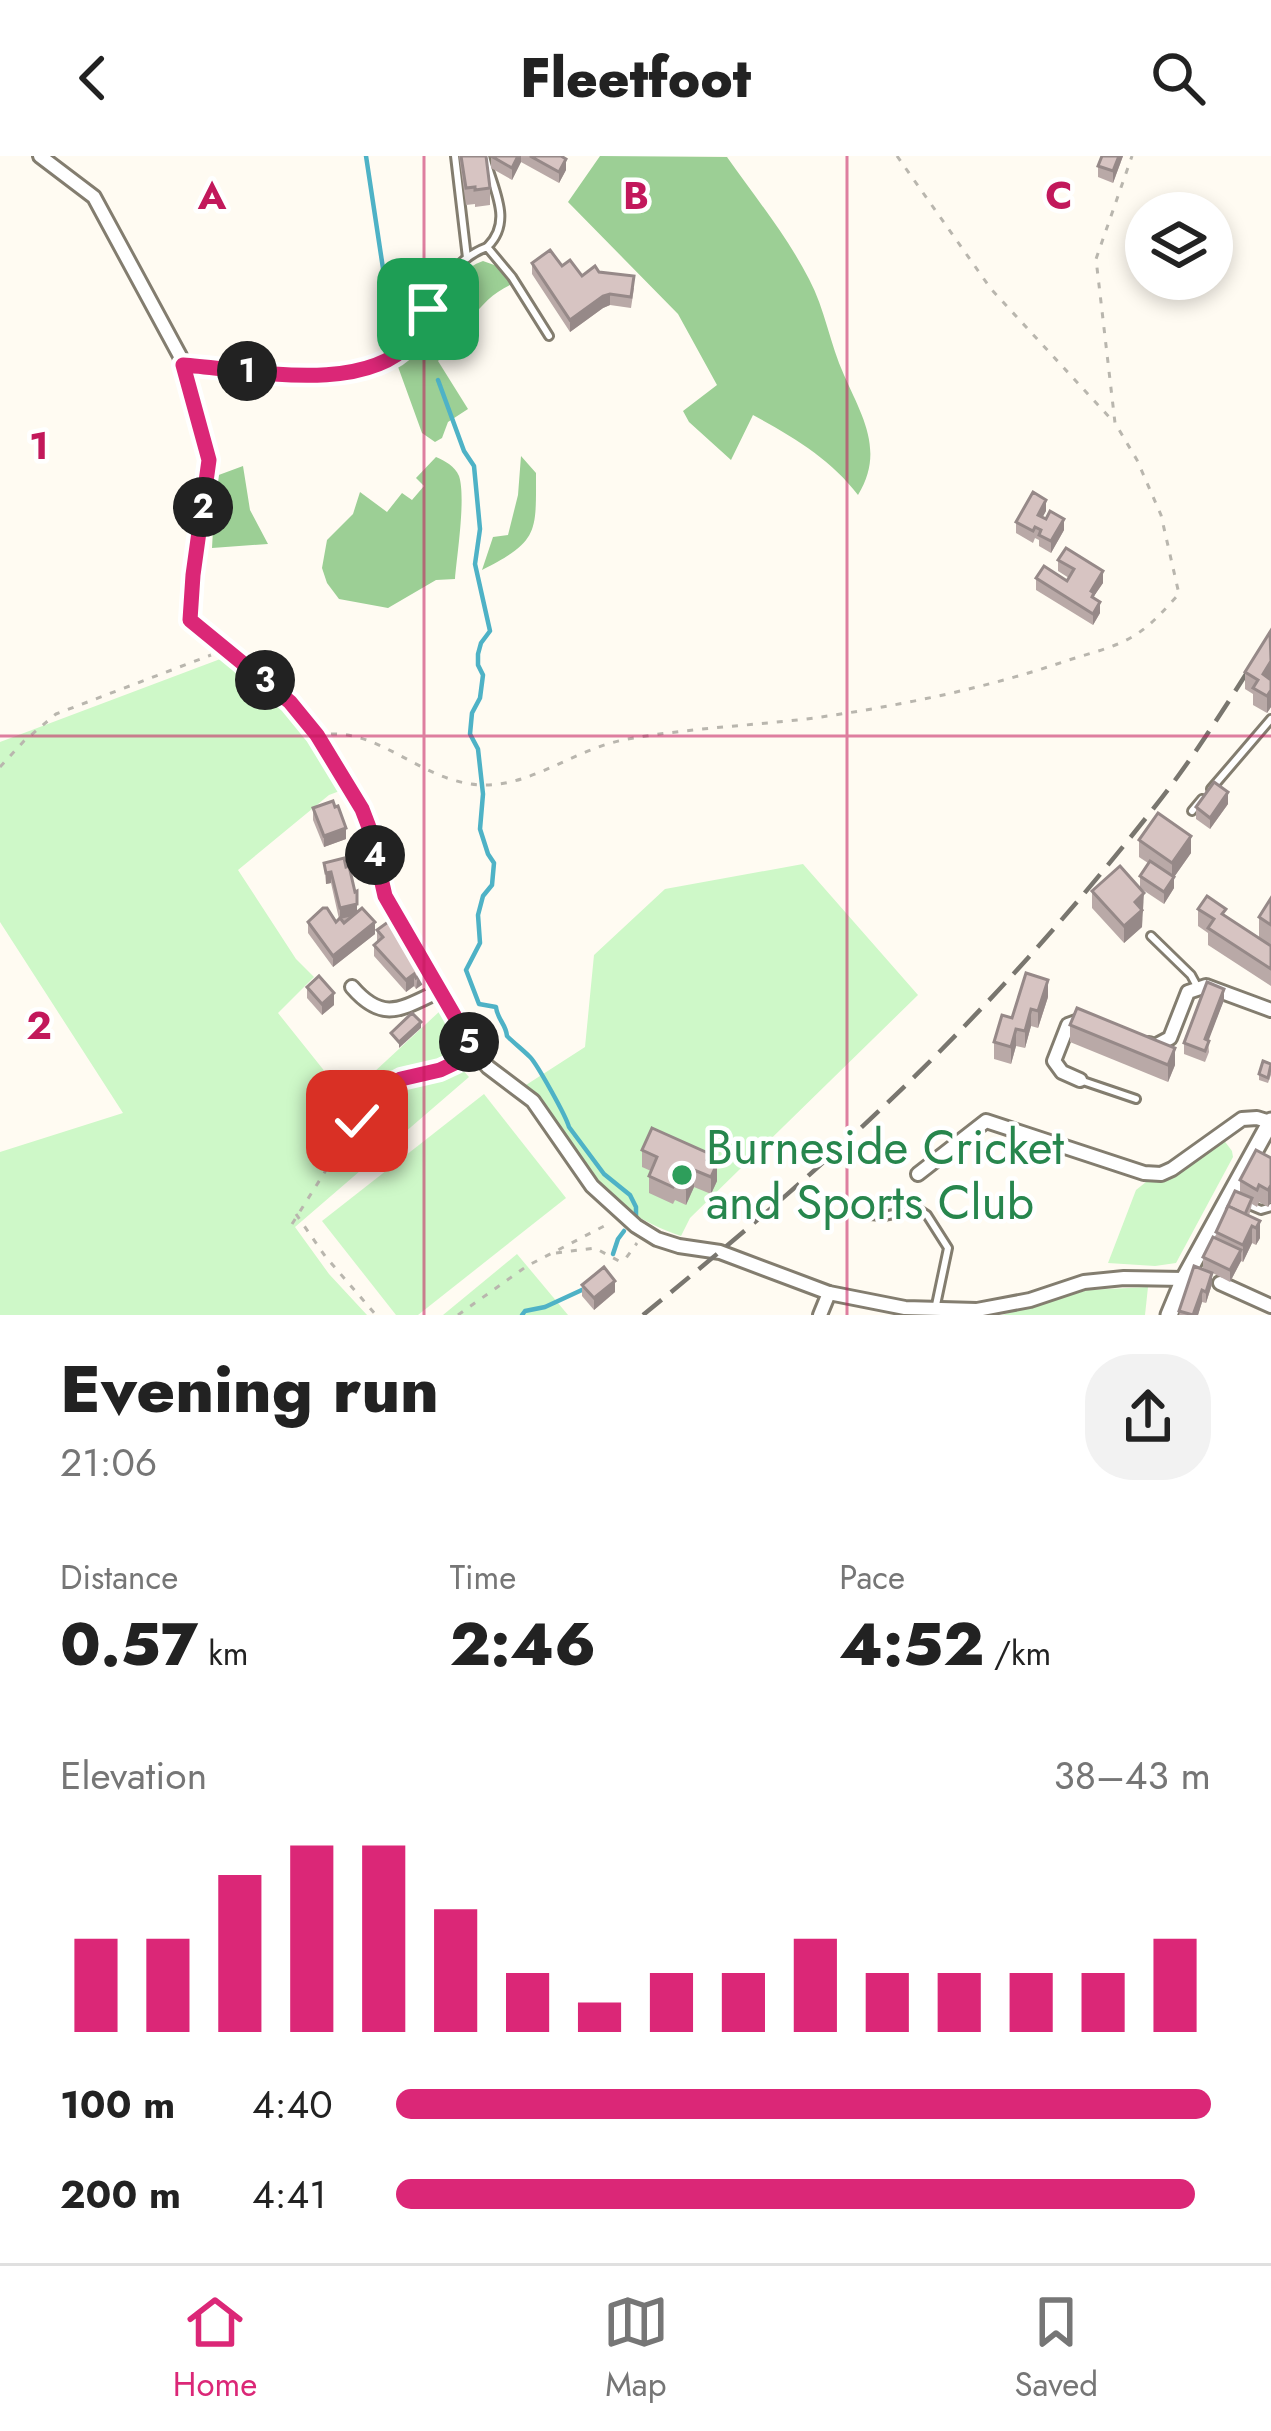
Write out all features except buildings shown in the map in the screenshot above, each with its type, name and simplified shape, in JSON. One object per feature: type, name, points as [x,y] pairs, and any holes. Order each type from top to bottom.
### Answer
[{"type":"street","points":[[40,156],[94,197],[183,365],[209,460],[190,620],[290,702],[317,735],[362,809],[385,896],[476,1053],[533,1101],[592,1186],[657,1239],[720,1252],[829,1293],[905,1308],[977,1310],[1003,1307],[1084,1282],[1184,1279]]},
{"type":"street","points":[[1136,1040],[1155,1046],[1169,1038],[1188,992],[1206,986],[1271,1010]]},
{"type":"street","points":[[352,987],[380,1011],[439,991]]},
{"type":"street","points":[[1080,1080],[1062,1072],[1054,1061],[1068,1025],[1079,1021],[1098,1028]]},
{"type":"street","points":[[918,1174],[986,1121],[1144,1173],[1161,1174],[1242,1120],[1271,1121],[1169,1315]]},
{"type":"street","points":[[1220,1283],[1271,1306]]},
{"type":"street","points":[[820,1315],[829,1293]]},
{"type":"lane","points":[[454,156],[467,258]]},
{"type":"lane","points":[[183,365],[283,375],[346,374],[389,359],[412,341],[452,269],[499,235],[503,213],[485,156]]},
{"type":"lane","points":[[487,248],[512,277],[549,336]]},
{"type":"lane","points":[[1192,811],[1271,719]]},
{"type":"lane","points":[[1151,936],[1198,988]]},
{"type":"lane","points":[[1080,1080],[1136,1099]]},
{"type":"lane","points":[[1230,1195],[1258,1209],[1271,1207]]},
{"type":"lane","points":[[869,1215],[918,1209],[927,1215],[948,1247],[935,1309]]},
{"type":"path","points":[[317,735],[361,738],[453,781],[507,782],[535,775],[593,746],[813,718],[1008,680],[1119,644],[1153,623],[1179,594],[1161,515],[1137,460],[1115,423],[991,289],[897,156]]},
{"type":"path","points":[[1115,423],[1096,260],[1132,156]]},
{"type":"path","points":[[0,767],[56,714],[224,650]]},
{"type":"path","points":[[292,1223],[357,1121],[384,1088],[476,1053]]},
{"type":"path","points":[[296,1214],[376,1315]]},
{"type":"path","points":[[458,1315],[527,1266],[624,1215]]},
{"type":"path","points":[[553,1254],[595,1248],[619,1261],[645,1231]]},
{"type":"green space","points":[[600,156],[727,157],[791,247],[819,302],[868,434],[870,463],[858,495],[823,459],[753,415],[731,460],[689,422],[683,411],[717,385],[678,314],[568,202]]},
{"type":"green space","points":[[483,261],[497,266],[512,284],[480,308],[438,361],[468,409],[448,422],[442,438],[435,442],[422,433],[397,364],[429,335],[461,276]]},
{"type":"green space","points":[[521,456],[536,473],[534,522],[524,542],[482,570],[493,537],[508,535]]},
{"type":"green space","points":[[436,457],[455,469],[461,485],[455,579],[436,580],[388,608],[339,599],[322,568],[327,540],[353,514],[360,492],[387,512],[402,493],[412,500],[424,486],[416,478]]},
{"type":"green space","points":[[243,466],[250,510],[268,544],[212,548],[216,476]]},
{"type":"green space","points":[[223,658],[291,717],[345,789],[329,795],[238,870],[296,959],[314,977],[278,1013],[346,1098],[440,1011],[463,1049],[449,1059],[452,1069],[460,1067],[469,1077],[295,1227],[367,1315],[0,1315],[0,1152],[123,1113],[0,922],[0,742]]},
{"type":"green space","points":[[803,864],[918,995],[690,1218],[681,1236],[641,1218],[608,1193],[526,1085],[585,1047],[594,955],[665,889]]},
{"type":"green space","points":[[484,1094],[566,1198],[418,1315],[396,1315],[322,1221]]},
{"type":"green space","points":[[1223,1139],[1233,1157],[1176,1263],[1108,1263],[1136,1190],[1146,1182],[1174,1177]]},
{"type":"green space","points":[[517,1254],[568,1315],[443,1315]]},
{"type":"green space","points":[[1148,1287],[1145,1315],[1002,1315],[1088,1290]]},
{"type":"waterway","points":[[366,156],[384,275],[394,299]]},
{"type":"waterway","points":[[438,380],[474,466],[480,529],[475,564],[490,631],[478,654],[483,675],[470,734],[478,749],[483,794],[480,829],[494,863],[492,885],[478,915],[480,943],[466,970],[479,1004],[496,1007],[507,1036],[534,1062],[569,1127],[604,1174],[630,1195],[636,1217]]},
{"type":"waterway","points":[[613,1254],[624,1231]]},
{"type":"waterway","points":[[522,1315],[584,1289]]},
{"type":"railway","points":[[643,1315],[851,1137],[1009,979],[1169,788],[1271,635]]},
{"type":"place","name":"Burneside Cricket and Sports Club","points":[[682,1175]]},
{"type":"route","points":[[357,1121],[384,1088],[476,1053],[385,896],[362,809],[317,735],[290,702],[190,620],[209,460],[183,365],[283,375],[346,374],[389,359],[412,341],[428,309]]}]
